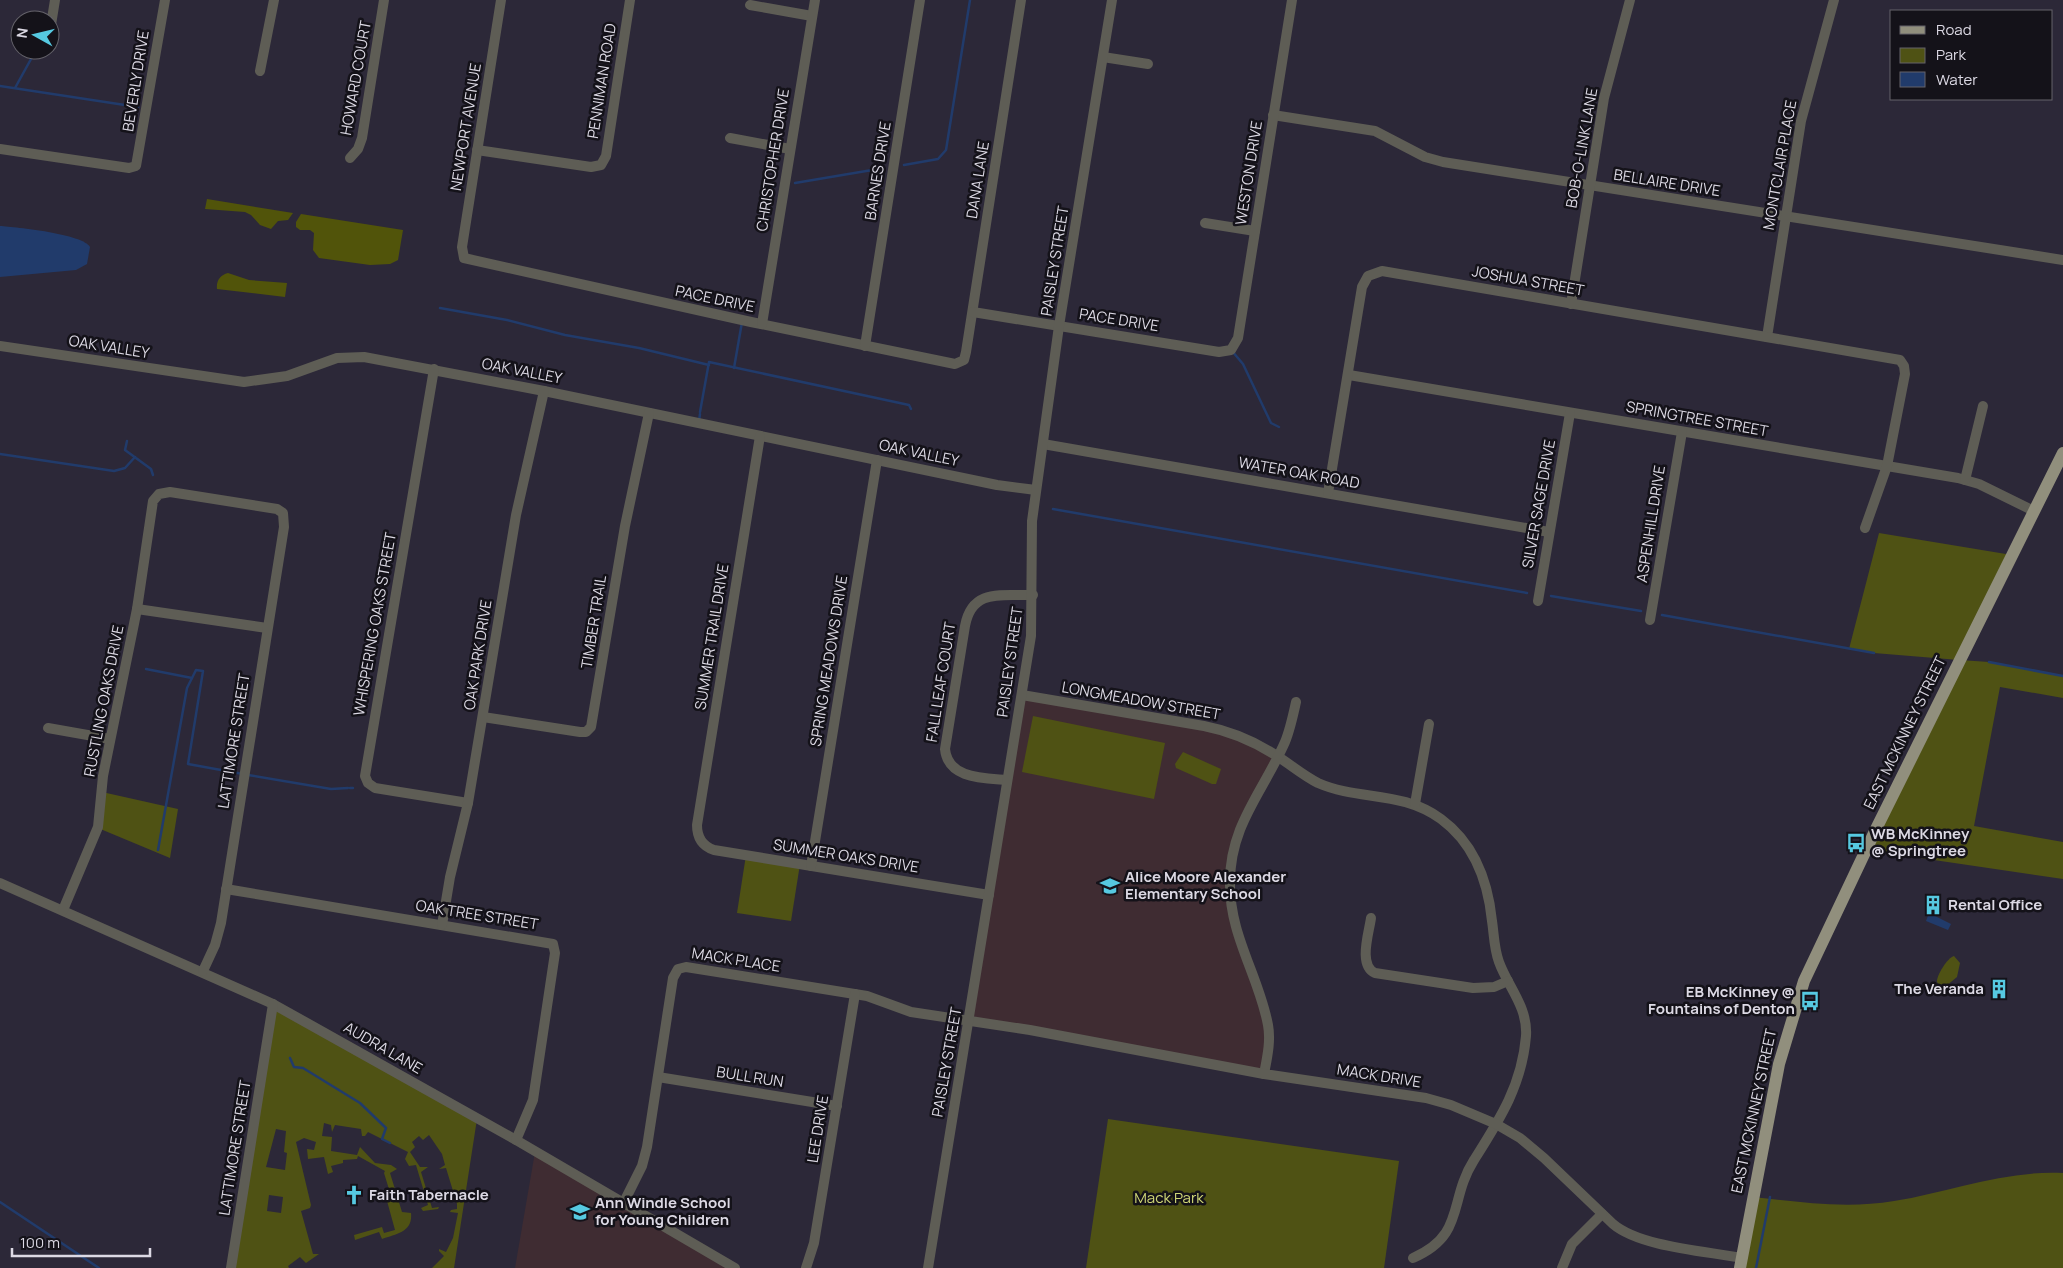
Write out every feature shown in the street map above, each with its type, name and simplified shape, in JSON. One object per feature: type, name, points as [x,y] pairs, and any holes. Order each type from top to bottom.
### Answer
[{"type":"main road","name":"EAST MCKINNEY STREET","points":[[1741,1263],[1779,1064],[1804,981],[1884,812],[2063,453]]},
{"type":"street","name":"BEVERLY DRIVE","points":[[0,149],[129,168],[136,166],[139,159],[165,0]]},
{"type":"street","points":[[260,71],[274,0]]},
{"type":"street","name":"HOWARD COURT","points":[[350,158],[358,149],[362,138],[384,0]]},
{"type":"street","name":"NEWPORT AVENUE","points":[[464,258],[462,247],[501,0]]},
{"type":"street","name":"PENNIMAN ROAD","points":[[477,150],[591,168],[601,165],[606,156],[630,0]]},
{"type":"street","name":"CHRISTOPHER DRIVE","points":[[762,324],[815,0]]},
{"type":"street","name":"BARNES DRIVE","points":[[865,346],[920,0]]},
{"type":"street","name":"DANA LANE","points":[[961,363],[966,352],[973,312],[1021,0]]},
{"type":"street","name":"PAISLEY STREET","points":[[928,1268],[1032,627],[1031,541],[1036,490],[1112,0]]},
{"type":"street","name":"WESTON DRIVE","points":[[1231,350],[1238,338],[1292,0]]},
{"type":"street","name":"BOB-O-LINK LANE","points":[[1571,304],[1604,98],[1630,0]]},
{"type":"street","name":"MONTCLAIR PLACE","points":[[1767,337],[1803,112],[1834,0]]},
{"type":"street","points":[[750,5],[812,16]]},
{"type":"street","points":[[1103,58],[1148,64]]},
{"type":"street","name":"BELLAIRE DRIVE","points":[[1273,115],[1375,131],[1435,160],[2063,260]]},
{"type":"street","points":[[730,138],[790,149]]},
{"type":"street","points":[[1204,223],[1255,231]]},
{"type":"street","name":"PACE DRIVE","points":[[464,258],[865,346],[951,364],[961,363]]},
{"type":"street","name":"JOSHUA STREET","points":[[1328,493],[1349,375],[1362,287],[1366,279],[1375,272],[1893,358],[1902,363],[1904,374],[1887,466]]},
{"type":"street","name":"PACE DRIVE","points":[[973,312],[1219,352],[1231,350]]},
{"type":"street","name":"OAK VALLEY","points":[[0,346],[236,381],[287,376],[330,360],[346,357],[364,357],[544,390],[997,485],[1036,490]]},
{"type":"street","name":"WHISPERING OAKS STREET","points":[[434,369],[365,776],[368,783],[375,788],[468,803]]},
{"type":"street","name":"SPRINGTREE STREET","points":[[1349,375],[1965,480],[2034,511]]},
{"type":"street","name":"OAK PARK DRIVE","points":[[442,925],[450,877],[468,803],[516,515],[544,390]]},
{"type":"street","points":[[1965,480],[1983,406]]},
{"type":"street","name":"TIMBER TRAIL","points":[[483,717],[580,732],[586,732],[591,727],[625,526],[650,413]]},
{"type":"street","name":"SILVER SAGE DRIVE","points":[[1538,601],[1570,413]]},
{"type":"street","name":"ASPENHILL DRIVE","points":[[1650,620],[1682,432]]},
{"type":"street","name":"SUMMER TRAIL DRIVE","points":[[701,841],[697,825],[760,436]]},
{"type":"street","name":"WATER OAK ROAD","points":[[1043,444],[1549,532]]},
{"type":"street","name":"SPRING MEADOWS DRIVE","points":[[811,866],[877,460]]},
{"type":"street","points":[[1865,528],[1887,466]]},
{"type":"street","name":"RUSTLING OAKS DRIVE","points":[[63,910],[98,827],[110,739],[137,609],[152,506],[159,494],[170,492],[263,506],[277,509],[283,513]]},
{"type":"street","name":"LATTIMORE STREET","points":[[203,971],[217,938],[226,888],[284,527],[283,513]]},
{"type":"street","name":"FALL LEAF COURT","points":[[1007,780],[959,773],[948,762],[945,749],[965,626],[971,607],[984,597],[1033,594]]},
{"type":"street","points":[[137,609],[267,628]]},
{"type":"street","name":"LONGMEADOW STREET","points":[[1022,695],[1213,728],[1248,739],[1278,756],[1313,780],[1325,785],[1415,804],[1450,826],[1476,858],[1487,885],[1498,959],[1523,1010],[1526,1038],[1516,1086],[1496,1124],[1466,1172],[1454,1217],[1447,1233],[1433,1248],[1413,1258]]},
{"type":"street","points":[[1264,1074],[1268,1026],[1234,923],[1230,881],[1233,849],[1241,824],[1288,735],[1296,702]]},
{"type":"street","points":[[1415,804],[1429,724]]},
{"type":"street","points":[[48,728],[110,739]]},
{"type":"street","name":"SUMMER OAKS DRIVE","points":[[701,841],[714,850],[990,895]]},
{"type":"street","name":"AUDRA LANE","points":[[0,883],[203,971],[273,1004],[516,1140],[735,1268]]},
{"type":"street","name":"OAK TREE STREET","points":[[226,888],[549,942],[555,947],[532,1100],[516,1140]]},
{"type":"street","points":[[1371,918],[1366,962],[1368,968],[1375,974],[1479,988],[1494,987],[1508,981]]},
{"type":"street","name":"MACK PLACE","points":[[623,1204],[646,1154],[674,978],[680,968],[689,967],[855,994],[870,997],[905,1011],[969,1020]]},
{"type":"street","name":"LEE DRIVE","points":[[806,1268],[813,1248],[855,994]]},
{"type":"street","name":"LATTIMORE STREET","points":[[231,1268],[273,1004]]},
{"type":"street","name":"MACK DRIVE","points":[[969,1020],[1264,1074],[1432,1100],[1462,1108],[1496,1124],[1536,1151],[1617,1228],[1635,1237],[1741,1263]]},
{"type":"street","name":"BULL RUN","points":[[658,1077],[837,1106]]},
{"type":"street","points":[[1562,1268],[1572,1244],[1602,1214]]},
{"type":"shaded area","points":[[207,199],[293,213],[288,220],[278,221],[271,229],[260,225],[251,215],[245,212],[205,209]]},
{"type":"shaded area","points":[[301,214],[403,230],[398,260],[390,264],[370,265],[319,258],[313,250],[314,233],[310,230],[300,230],[296,227],[296,222]]},
{"type":"shaded area","points":[[228,273],[249,280],[287,283],[285,297],[217,289],[219,279]]},
{"type":"shaded area","name":"Alice Moore Alexander Elementary School","points":[[1022,695],[1204,726],[1278,756],[1241,824],[1230,900],[1267,1020],[1264,1074],[969,1020]]},
{"type":"shaded area","name":"Ann Windle School for Young Children","points":[[535,1152],[735,1268],[515,1268]]},
{"type":"green space","points":[[1879,533],[2012,555],[1960,660],[1989,662],[2063,676],[2063,698],[2000,687],[1974,826],[2063,842],[2063,879],[1866,850],[1959,660],[1849,649]]},
{"type":"green space","points":[[1033,716],[1165,743],[1154,799],[1022,772]]},
{"type":"green space","points":[[1183,752],[1221,769],[1216,784],[1176,768],[1175,764]]},
{"type":"green space","points":[[102,792],[178,809],[170,858],[98,828]]},
{"type":"green space","points":[[746,855],[800,864],[791,921],[737,913]]},
{"type":"green space","points":[[1954,956],[1960,963],[1957,977],[1946,986],[1940,986],[1937,979],[1940,971]]},
{"type":"green space","points":[[273,1004],[477,1119],[454,1268],[432,1268],[444,1256],[439,1249],[446,1252],[453,1238],[458,1213],[450,1212],[457,1209],[457,1204],[446,1168],[439,1169],[445,1165],[442,1154],[429,1135],[423,1140],[419,1136],[412,1142],[415,1147],[410,1152],[420,1167],[428,1167],[421,1172],[432,1208],[439,1207],[438,1209],[423,1211],[421,1208],[428,1205],[416,1165],[409,1166],[405,1159],[408,1152],[368,1132],[365,1136],[362,1136],[361,1129],[335,1125],[332,1132],[331,1125],[324,1123],[322,1136],[332,1137],[331,1151],[357,1155],[360,1147],[375,1163],[391,1165],[397,1169],[390,1173],[402,1212],[411,1213],[411,1219],[407,1228],[393,1236],[382,1239],[379,1232],[355,1240],[354,1235],[382,1227],[384,1233],[395,1230],[387,1201],[392,1199],[385,1171],[358,1156],[357,1159],[343,1160],[343,1163],[331,1166],[333,1172],[328,1174],[324,1157],[308,1159],[307,1149],[314,1150],[316,1142],[304,1138],[296,1142],[311,1205],[310,1208],[301,1211],[313,1254],[319,1254],[306,1263],[300,1257],[288,1266],[289,1268],[231,1268]],"holes":[[[276,1129],[286,1131],[284,1152],[287,1153],[285,1170],[266,1167]],[[269,1195],[283,1197],[281,1213],[267,1211]]]},
{"type":"green space","name":"Mack Park","points":[[1108,1119],[1399,1161],[1384,1268],[1086,1268]]},
{"type":"green space","points":[[2041,1173],[2063,1173],[2063,1268],[1740,1268],[1753,1197],[1841,1205],[1876,1203],[1915,1197],[1999,1178]]},
{"type":"water","points":[[0,226],[48,232],[85,242],[90,247],[87,264],[76,270],[0,277]]},
{"type":"water","points":[[1929,913],[1951,924],[1948,930],[1926,921]]},
{"type":"waterway","points":[[904,165],[938,159],[946,150],[970,0]]},
{"type":"waterway","points":[[15,88],[30,60]]},
{"type":"waterway","points":[[0,86],[138,107]]},
{"type":"waterway","points":[[795,183],[884,168]]},
{"type":"waterway","points":[[770,188],[775,186]]},
{"type":"waterway","points":[[440,308],[507,320],[565,335],[639,348],[709,365]]},
{"type":"waterway","points":[[734,368],[742,322]]},
{"type":"waterway","points":[[1232,351],[1243,364],[1271,423],[1279,427]]},
{"type":"waterway","points":[[700,412],[709,362],[909,405],[911,409]]},
{"type":"waterway","points":[[699,421],[700,414]]},
{"type":"waterway","points":[[127,441],[125,450],[151,469],[153,475]]},
{"type":"waterway","points":[[0,454],[114,471],[125,468],[135,457]]},
{"type":"waterway","points":[[1053,509],[1527,593]]},
{"type":"waterway","points":[[1551,596],[1641,611]]},
{"type":"waterway","points":[[1662,615],[1874,653]]},
{"type":"waterway","points":[[1989,662],[2063,676]]},
{"type":"waterway","points":[[146,669],[192,678]]},
{"type":"waterway","points":[[158,850],[187,688],[196,670],[203,671],[188,764],[243,774]]},
{"type":"waterway","points":[[248,775],[331,789],[348,788]]},
{"type":"waterway","points":[[290,1058],[294,1067],[303,1068],[360,1103],[386,1128],[382,1139],[390,1143]]},
{"type":"waterway","points":[[1756,1268],[1770,1197]]},
{"type":"waterway","points":[[0,1202],[99,1268]]},
{"type":"place","name":"WB McKinney @ Springtree","points":[[1856,843]]},
{"type":"place","name":"Alice Moore Alexander Elementary School","points":[[1110,886]]},
{"type":"place","name":"Rental Office","points":[[1933,905]]},
{"type":"place","name":"The Veranda","points":[[1999,989]]},
{"type":"place","name":"EB McKinney @ Fountains of Denton","points":[[1810,1001]]},
{"type":"place","name":"Faith Tabernacle","points":[[354,1195]]},
{"type":"place","name":"Ann Windle School for Young Children","points":[[580,1212]]}]
